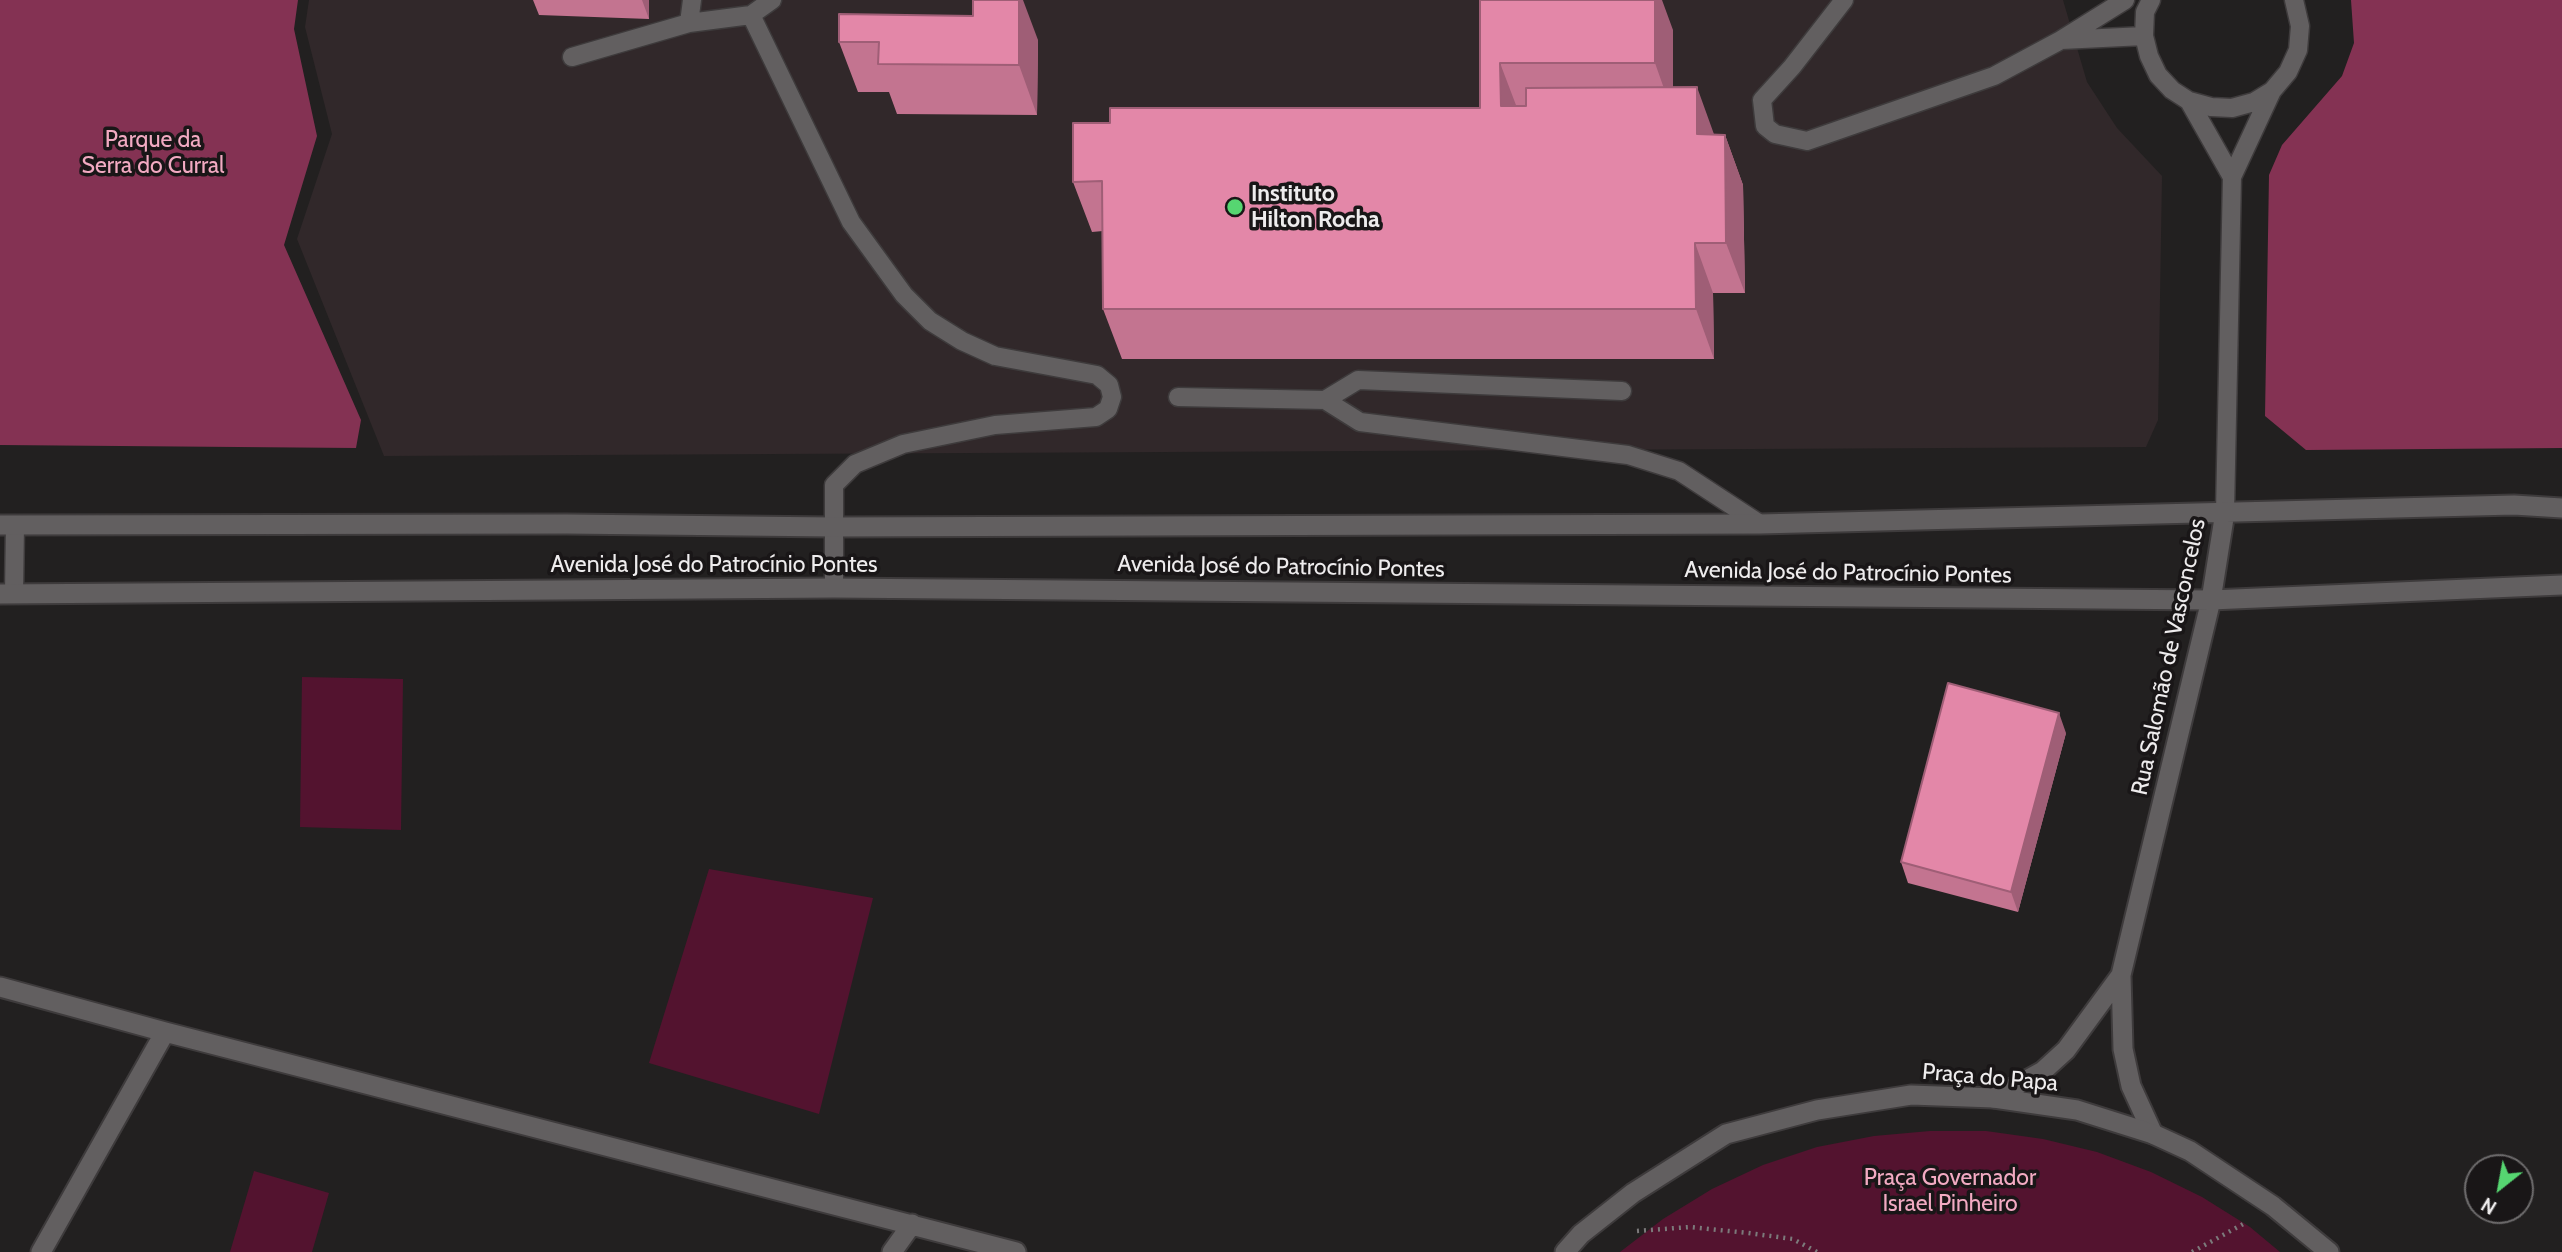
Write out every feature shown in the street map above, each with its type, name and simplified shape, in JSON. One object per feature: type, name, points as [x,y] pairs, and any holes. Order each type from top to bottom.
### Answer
[{"type":"street","name":"Avenida José do Patrocínio Pontes","points":[[8,525],[567,524],[832,527],[1760,524],[2514,505],[2562,508]]},
{"type":"street","name":"Rua Salomão de Vasconcelos","points":[[2154,1134],[2131,1086],[2123,1049],[2121,975],[2211,600],[2225,512]]},
{"type":"street","name":"Avenida José do Patrocínio Pontes","points":[[7,594],[834,588],[2211,600],[2562,585]]},
{"type":"street","name":"Rua Salomão de Vasconcelos","points":[[1994,1098],[2043,1070],[2066,1050],[2121,975]]},
{"type":"street","points":[[0,987],[1016,1252]]},
{"type":"street","points":[[41,1252],[165,1032]]},
{"type":"street","name":"Praça do Papa","points":[[1565,1252],[1581,1234],[1633,1193],[1726,1135],[1817,1110],[1911,1095],[1994,1098],[2077,1110],[2154,1134],[2190,1151],[2273,1206],[2329,1252]]},
{"type":"street","points":[[892,1252],[912,1224]]},
{"type":"lane","points":[[690,23],[692,0]]},
{"type":"lane","points":[[572,57],[690,23],[751,15],[772,0]]},
{"type":"lane","points":[[1843,0],[1792,67],[1762,100],[1765,126],[1775,134],[1807,141],[1994,76],[2061,40],[2125,0]]},
{"type":"lane","points":[[2151,0],[2146,12],[2144,36],[2158,75],[2172,90],[2189,101],[2211,107],[2232,108],[2253,102],[2272,91]]},
{"type":"lane","name":"Rua Salomão de Vasconcelos","points":[[2225,512],[2232,177],[2272,91],[2288,72],[2298,50],[2300,26],[2294,0]]},
{"type":"lane","points":[[751,15],[850,222],[904,295],[930,321],[962,341],[995,356],[1097,375],[1109,385],[1112,397],[1108,409],[1096,417],[995,425],[903,444],[855,464],[834,485],[834,588]]},
{"type":"lane","points":[[2061,40],[2144,36]]},
{"type":"lane","points":[[2189,101],[2232,177]]},
{"type":"lane","points":[[1325,400],[1358,380],[1622,391]]},
{"type":"lane","points":[[1178,397],[1325,400],[1360,422],[1628,455],[1679,471],[1760,524]]},
{"type":"lane","points":[[7,594],[8,525]]},
{"type":"path","points":[[2192,1252],[2273,1206]]},
{"type":"path","points":[[1635,1231],[1690,1227],[1748,1233],[1793,1239],[1817,1252]]},
{"type":"shaded area","name":"Instituto Hilton Rocha","points":[[309,0],[2063,0],[2087,82],[2117,128],[2162,176],[2158,420],[2146,447],[384,456],[297,239],[332,134],[305,27]]},
{"type":"green space","name":"Parque da Serra do Curral","points":[[0,0],[298,0],[294,29],[317,136],[284,245],[361,420],[356,448],[0,445]]},
{"type":"green space","points":[[2351,0],[2562,0],[2562,448],[2306,450],[2265,416],[2269,175],[2282,145],[2342,76],[2354,43]]},
{"type":"green space","points":[[302,677],[403,679],[401,830],[300,827]]},
{"type":"green space","points":[[709,869],[873,898],[819,1114],[649,1063]]},
{"type":"green space","name":"Praça Governador Israel Pinheiro","points":[[1930,1131],[1986,1131],[2043,1139],[2097,1152],[2151,1172],[2202,1197],[2250,1227],[2280,1252],[1620,1252],[1663,1219],[1712,1189],[1763,1165],[1817,1147],[1874,1136]]},
{"type":"green space","points":[[254,1171],[329,1193],[312,1252],[230,1252]]},
{"type":"building","points":[[973,0],[1019,0],[1019,65],[878,64],[879,42],[839,42],[839,14],[973,16]]},
{"type":"building","points":[[1480,0],[1655,0],[1655,63],[1500,63],[1501,106],[1526,106],[1526,88],[1697,87],[1697,134],[1725,135],[1726,243],[1695,243],[1696,309],[1103,309],[1102,181],[1073,182],[1073,123],[1110,123],[1110,108],[1480,108]]},
{"type":"building","points":[[1948,683],[2059,713],[2011,892],[1901,862]]},
{"type":"place","name":"Instituto Hilton Rocha","points":[[1235,207]]}]
